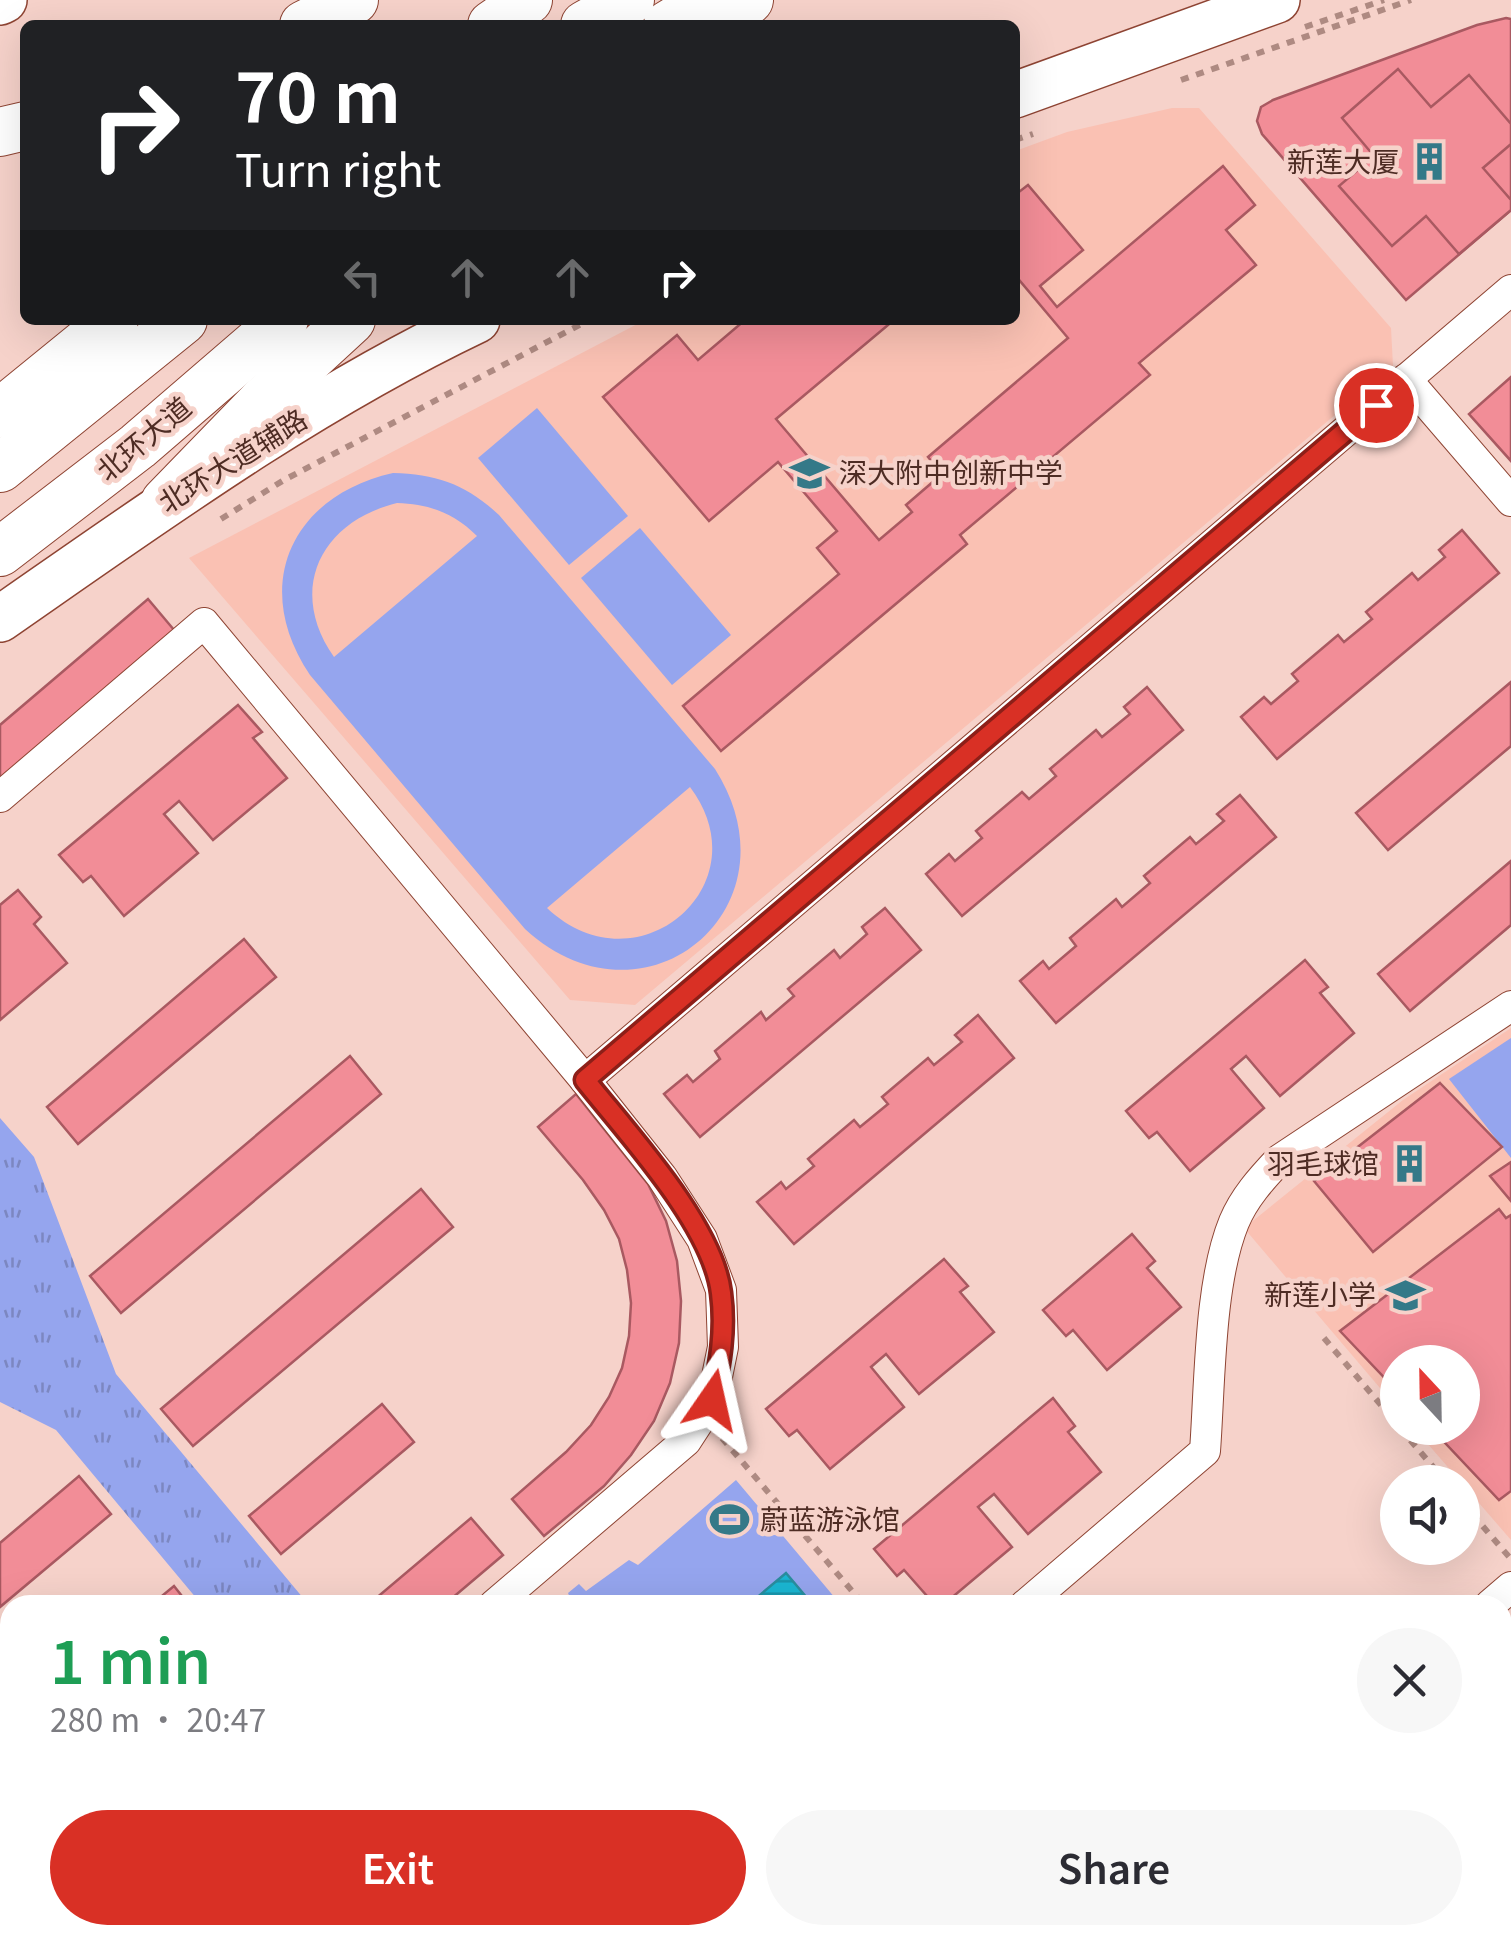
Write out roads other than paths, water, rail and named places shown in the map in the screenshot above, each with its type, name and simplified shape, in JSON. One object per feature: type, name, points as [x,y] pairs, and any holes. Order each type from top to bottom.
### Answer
[{"type":"highway","points":[[314,20],[354,0]]},
{"type":"highway","points":[[499,20],[528,0]]},
{"type":"highway","points":[[595,20],[630,0]]},
{"type":"highway","points":[[676,20],[708,0]]},
{"type":"highway","points":[[725,20],[749,0]]},
{"type":"highway","points":[[0,413],[108,325]]},
{"type":"highway","points":[[0,468],[177,325]]},
{"type":"highway","name":"北环大道","points":[[0,552],[138,446],[278,325]]},
{"type":"highway","points":[[166,502],[263,401],[346,325]]},
{"type":"main road","points":[[1020,93],[1277,0]]},
{"type":"main road","name":"北环大道辅路","points":[[0,620],[166,502],[398,357],[466,325]]},
{"type":"street","points":[[585,1080],[1511,290]]},
{"type":"street","points":[[1406,379],[1511,501]]},
{"type":"street","points":[[0,797],[204,623],[585,1080],[662,1177],[702,1240],[721,1290],[723,1347],[712,1400],[686,1441],[506,1595]]},
{"type":"street","points":[[1037,1595],[1204,1452],[1222,1253],[1235,1219],[1254,1187],[1279,1160],[1511,1006]]},
{"type":"place","name":"新莲大厦","points":[[1429,162]]},
{"type":"place","name":"深大附中创新中学","points":[[809,473]]},
{"type":"place","name":"羽毛球馆","points":[[1409,1164]]},
{"type":"place","name":"新莲小学","points":[[1406,1295]]},
{"type":"place","name":"蔚蓝游泳馆","points":[[730,1520]]}]
